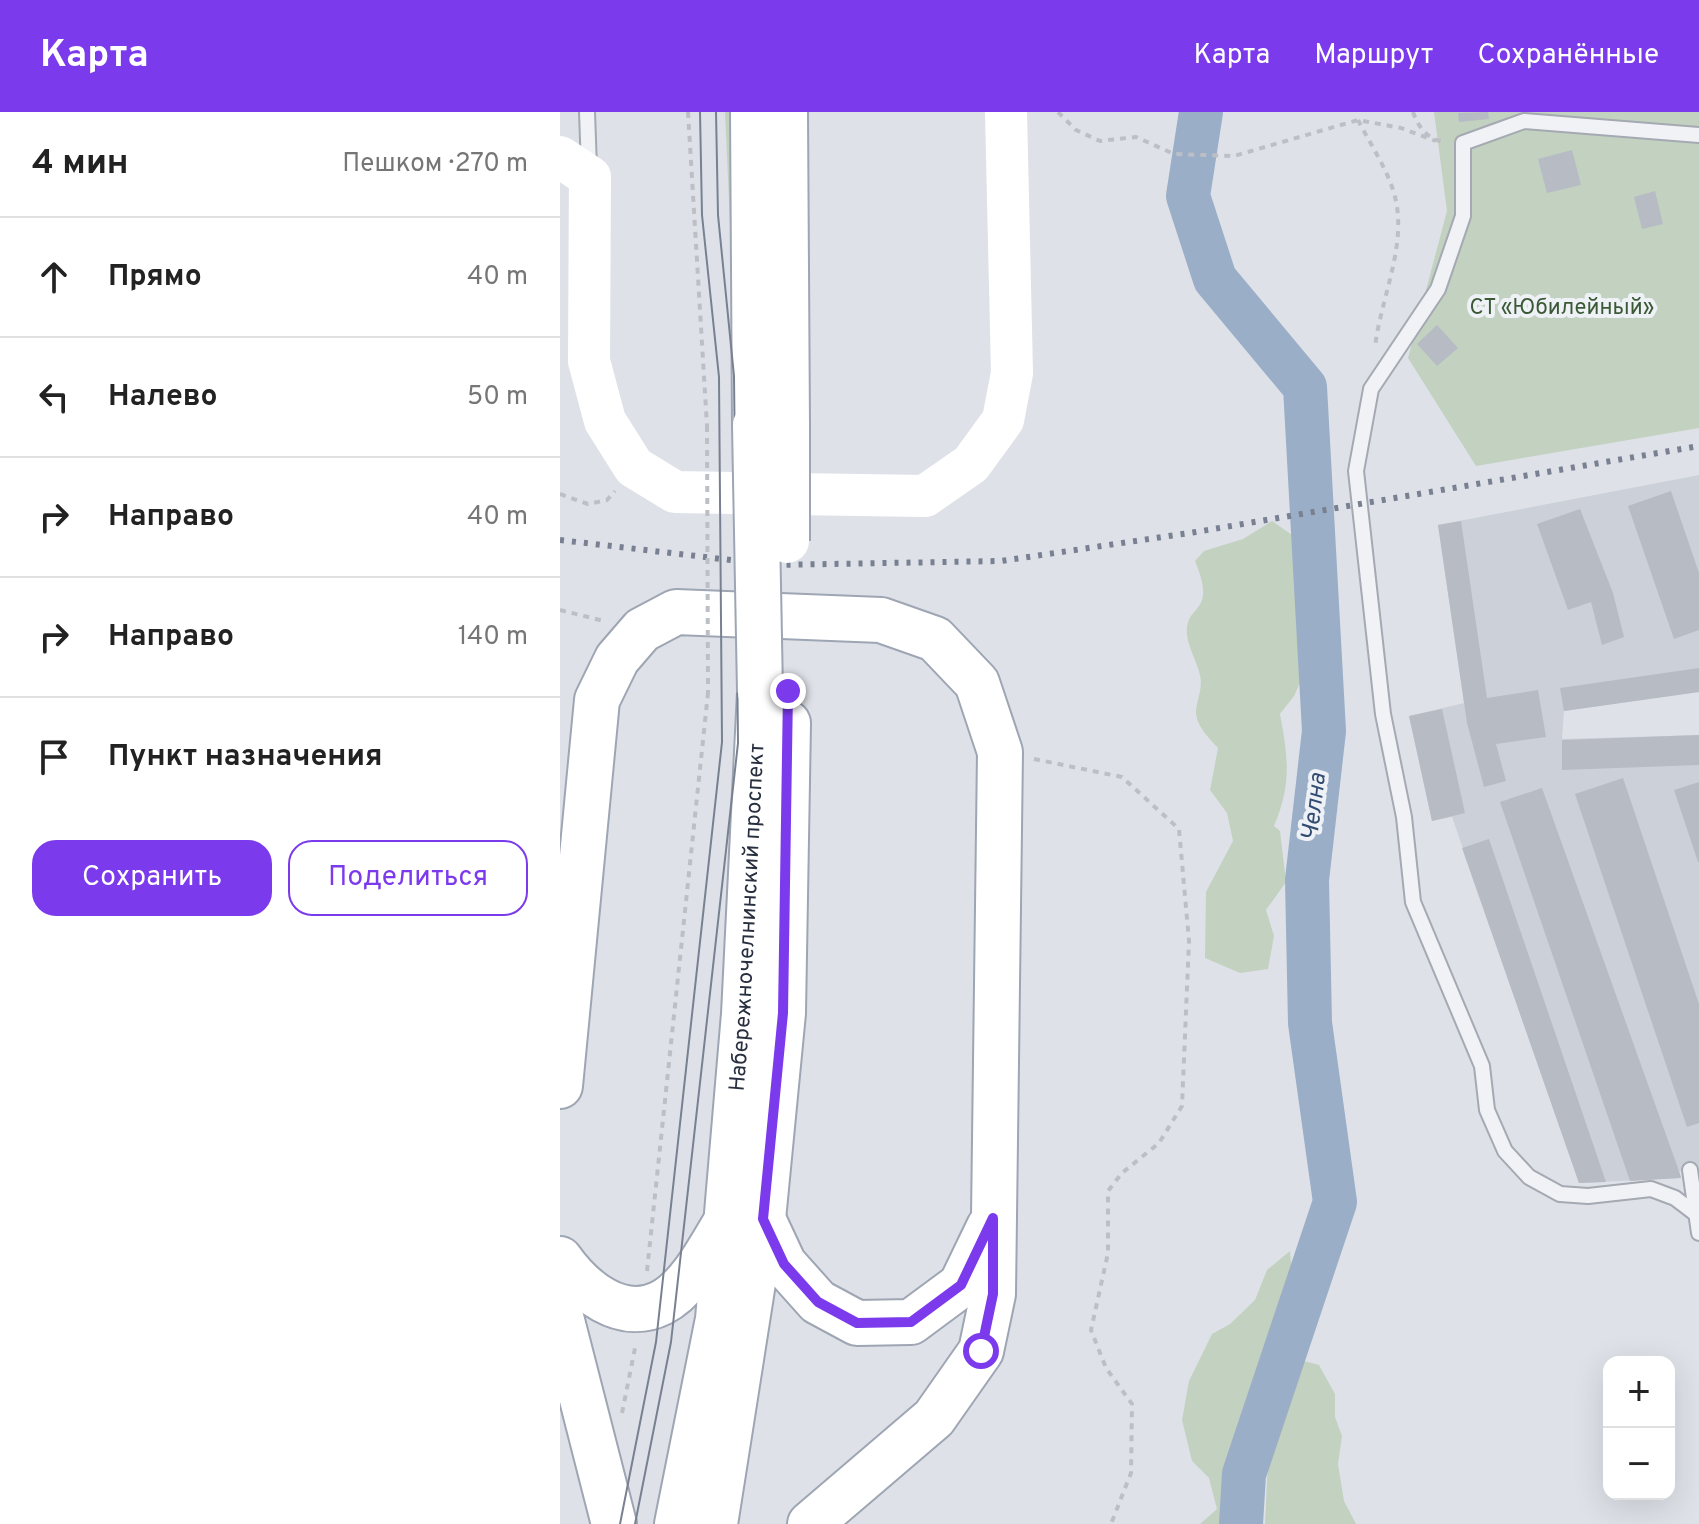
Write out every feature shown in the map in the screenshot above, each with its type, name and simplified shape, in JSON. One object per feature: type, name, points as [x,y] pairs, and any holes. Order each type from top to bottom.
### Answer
[{"type":"main road","name":"Набережночелнинский проспект","points":[[715,1524],[744,1221],[744,1014],[774,692],[771,425],[753,112]]},
{"type":"main road","name":"Набережночелнинский проспект","points":[[771,425],[785,112]]},
{"type":"main road","points":[[560,1086],[564,1006],[597,700],[617,659],[642,630],[676,612],[881,620],[935,639],[977,683],[1000,752],[993,1294],[981,1351],[934,1418],[810,1524]]},
{"type":"main road","points":[[560,1259],[574,1280],[601,1299],[627,1310],[643,1307],[662,1303],[744,1221],[818,1302],[857,1323],[911,1322],[961,1285],[993,1218]]},
{"type":"main road","name":"Набережночелнинский проспект","points":[[677,1524],[718,1319],[744,1221]]},
{"type":"main road","points":[[560,1313],[614,1524]]},
{"type":"street","points":[[575,167],[589,361],[605,421],[634,467],[675,492],[925,496],[971,464],[1003,420],[1012,373],[1006,112]]},
{"type":"lane","points":[[575,167],[587,112]]},
{"type":"lane","points":[[1696,1214],[1675,1198],[1651,1189],[1628,1188],[1588,1196],[1560,1194],[1529,1177],[1505,1151],[1487,1110],[1482,1066],[1413,902],[1404,817],[1383,714],[1356,471],[1371,389],[1438,289],[1463,216],[1463,143],[1524,121],[1548,118],[1699,135]]},
{"type":"lane","points":[[1690,1170],[1699,1233]]},
{"type":"path","points":[[621,1415],[643,1307],[708,693],[707,426],[688,112]]},
{"type":"path","points":[[1058,112],[1076,130],[1100,141],[1136,137],[1174,154],[1234,156],[1358,120],[1401,128],[1436,141],[1463,143]]},
{"type":"path","points":[[1413,112],[1418,126],[1436,141]]},
{"type":"path","points":[[1358,120],[1393,189],[1399,240],[1380,311],[1371,389]]},
{"type":"path","points":[[560,494],[588,504],[607,500],[634,467]]},
{"type":"path","points":[[562,612],[642,630]]},
{"type":"path","points":[[1000,752],[1122,777],[1179,829],[1189,941],[1182,1106],[1159,1143],[1122,1173],[1108,1191],[1108,1253],[1091,1330],[1106,1368],[1132,1404],[1131,1473],[1111,1524]]},
{"type":"shaded area","points":[[1699,475],[1699,692],[1564,711],[1562,739],[1699,735],[1699,1169],[1679,1171],[1681,1178],[1579,1183],[1452,817],[1432,821],[1409,716],[1464,703],[1438,525]]},
{"type":"green space","points":[[725,112],[737,112],[733,290]]},
{"type":"green space","name":"СТ «Юбилейный»","points":[[1434,112],[1699,112],[1699,428],[1476,466],[1408,358],[1447,211]]},
{"type":"green space","points":[[1272,521],[1295,537],[1297,636],[1303,676],[1294,696],[1280,714],[1287,770],[1284,797],[1274,826],[1280,831],[1286,882],[1266,910],[1274,936],[1268,969],[1240,973],[1205,958],[1206,892],[1233,841],[1227,813],[1210,790],[1218,748],[1198,722],[1196,711],[1201,680],[1187,634],[1188,624],[1202,600],[1203,591],[1195,561],[1204,551],[1243,539]]},
{"type":"green space","points":[[1290,1251],[1293,1286],[1256,1374],[1257,1394],[1233,1508],[1246,1524],[1200,1524],[1217,1509],[1209,1478],[1192,1461],[1182,1420],[1189,1381],[1212,1334],[1230,1324],[1255,1300],[1267,1270]]},
{"type":"green space","points":[[1304,1361],[1319,1365],[1335,1394],[1335,1417],[1342,1436],[1338,1464],[1344,1501],[1356,1524],[1265,1524],[1268,1460],[1292,1382]]},
{"type":"building","points":[[1488,112],[1489,119],[1459,122],[1458,113]]},
{"type":"building","points":[[1572,150],[1581,185],[1547,193],[1538,159]]},
{"type":"building","points":[[1655,191],[1663,224],[1642,229],[1634,197]]},
{"type":"building","points":[[1437,325],[1458,348],[1437,366],[1417,344]]},
{"type":"building","points":[[1671,491],[1699,573],[1699,630],[1674,639],[1628,506]]},
{"type":"building","points":[[1580,509],[1613,593],[1624,637],[1602,645],[1591,602],[1568,610],[1537,524]]},
{"type":"building","points":[[1461,521],[1487,698],[1538,690],[1546,737],[1496,744],[1506,781],[1484,787],[1467,723],[1438,525]]},
{"type":"building","points":[[1699,668],[1699,692],[1564,711],[1560,688]]},
{"type":"building","points":[[1442,709],[1465,813],[1432,821],[1409,716]]},
{"type":"building","points":[[1699,735],[1699,765],[1562,770],[1562,740]]},
{"type":"building","points":[[1623,778],[1699,1004],[1699,1123],[1687,1127],[1575,794]]},
{"type":"building","points":[[1699,782],[1699,862],[1698,862],[1674,790]]},
{"type":"building","points":[[1542,788],[1681,1178],[1630,1181],[1500,802]]},
{"type":"building","points":[[1489,839],[1606,1182],[1579,1183],[1462,848]]},
{"type":"waterway","name":"Челна","points":[[1201,112],[1188,196],[1215,279],[1305,387],[1324,731],[1307,880],[1310,1023],[1335,1202],[1244,1474],[1241,1524]]},
{"type":"tram line","points":[[620,1524],[656,1342],[722,742],[719,377],[702,215],[700,112]]},
{"type":"tram line","points":[[635,1524],[671,1342],[738,743],[734,376],[718,215],[716,112]]},
{"type":"railway","points":[[560,540],[773,565],[1001,561],[1196,532],[1699,446]]},
{"type":"route","points":[[788,691],[783,1013],[763,1219],[784,1264],[818,1302],[857,1323],[911,1322],[961,1285],[993,1218],[993,1294],[981,1351]]}]
